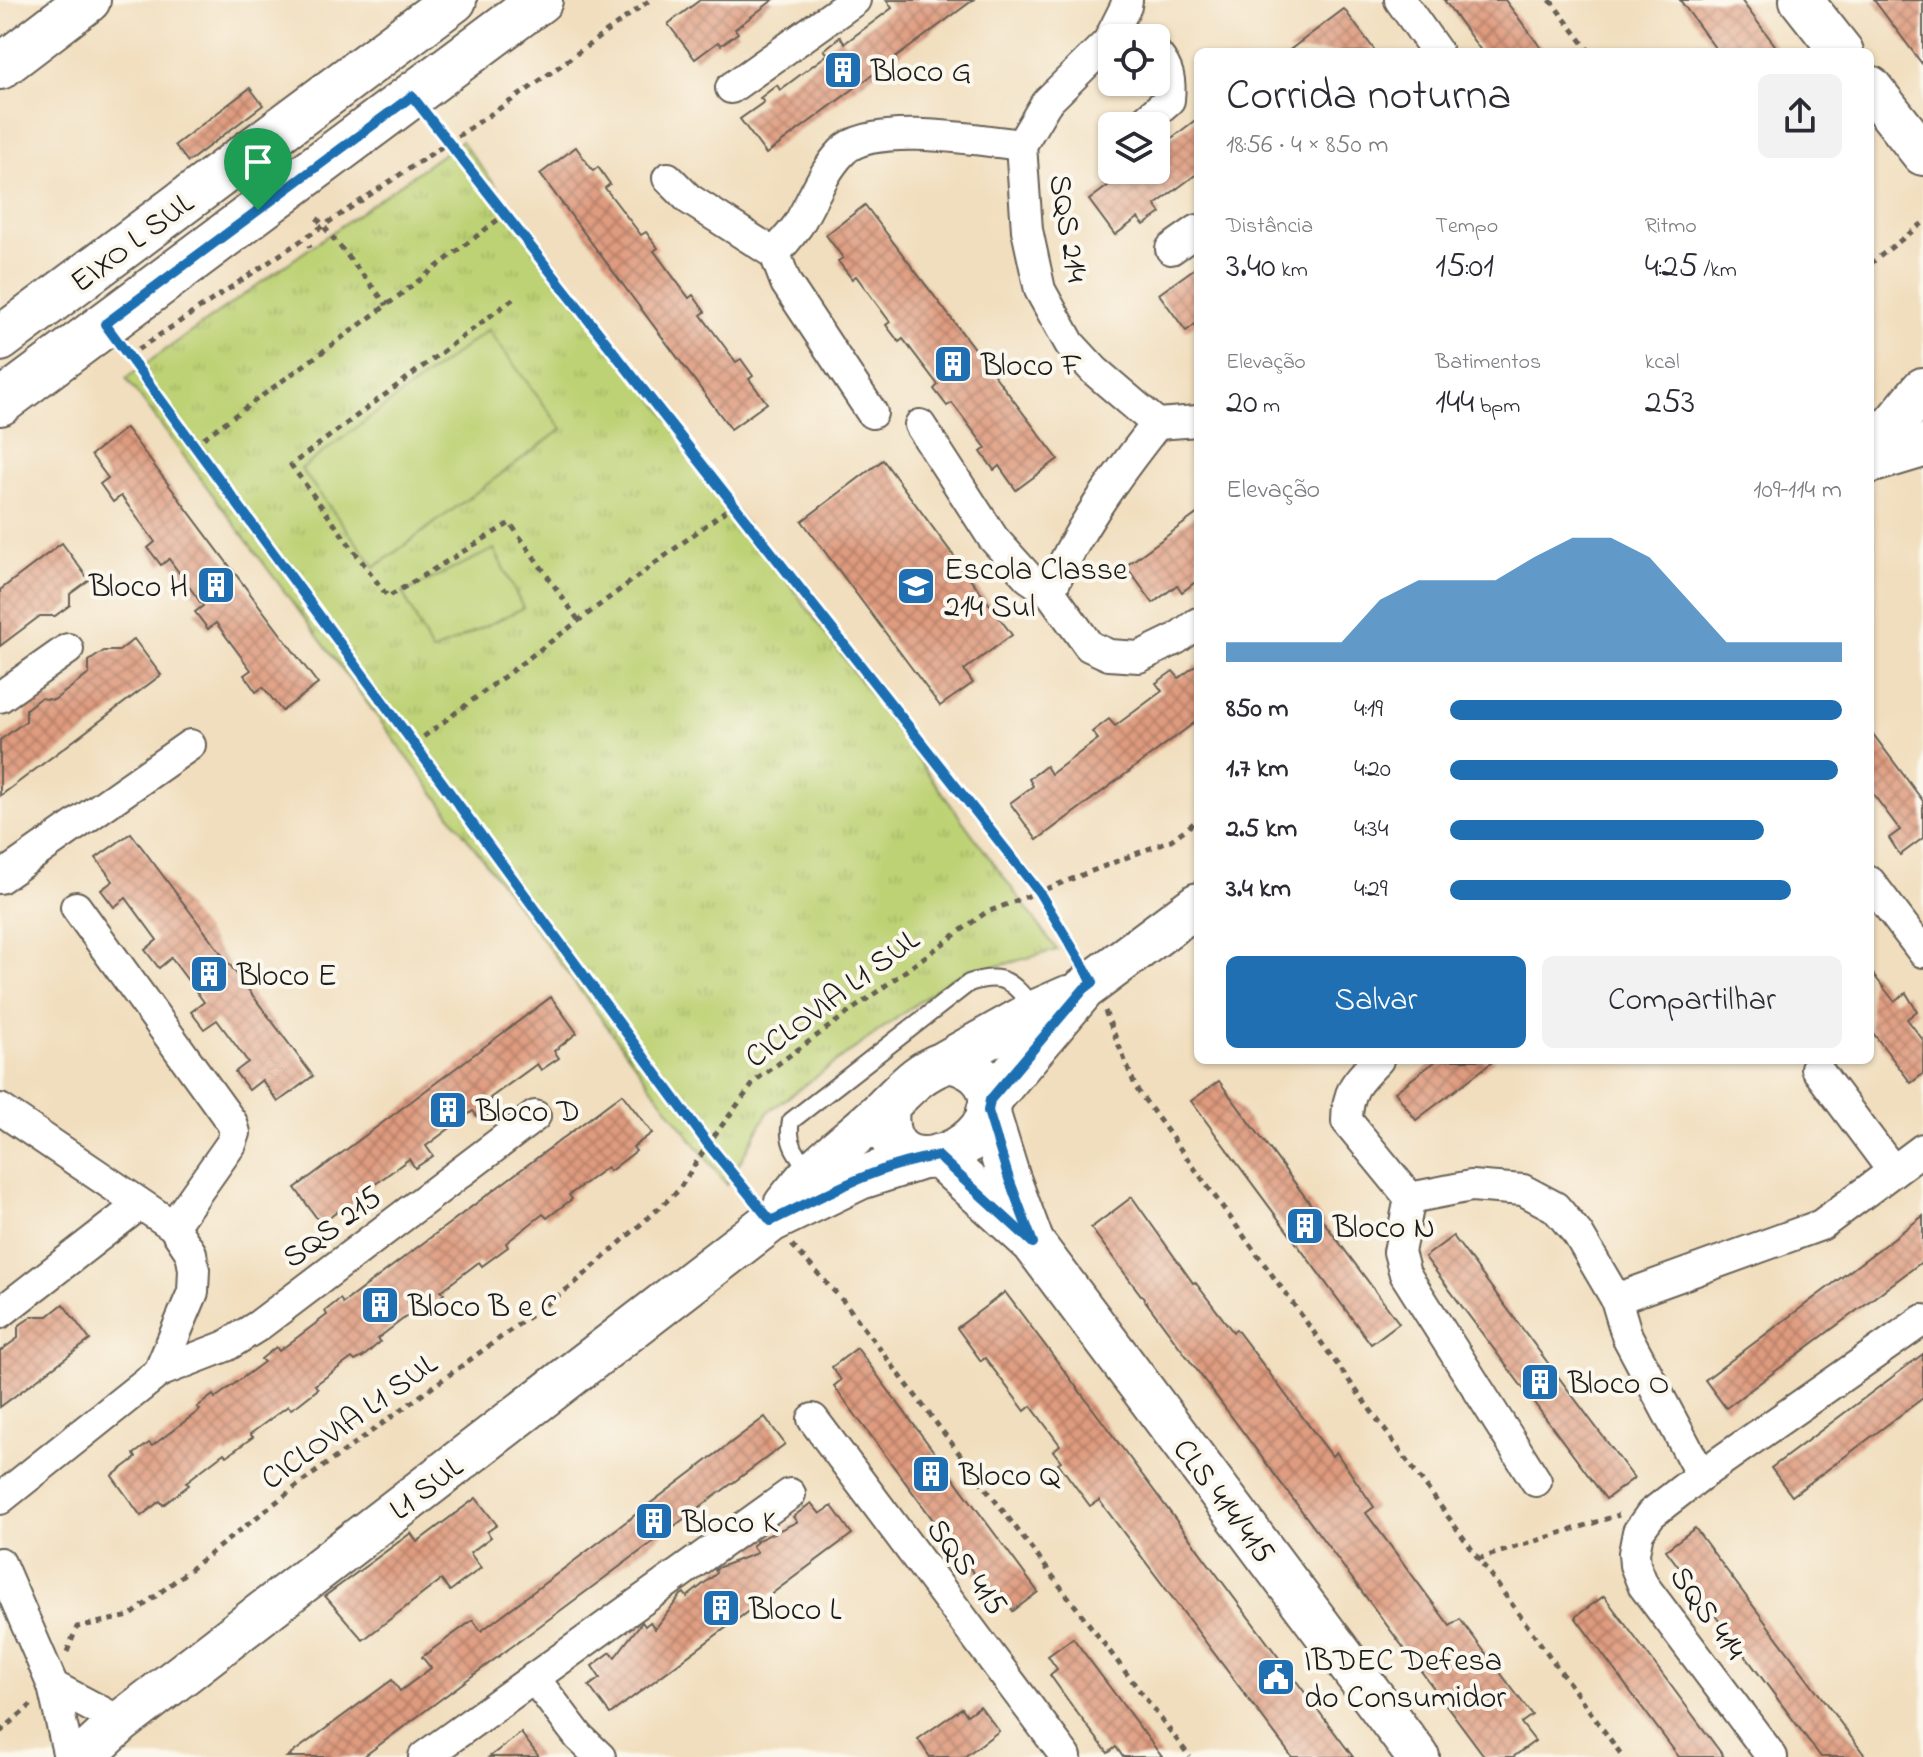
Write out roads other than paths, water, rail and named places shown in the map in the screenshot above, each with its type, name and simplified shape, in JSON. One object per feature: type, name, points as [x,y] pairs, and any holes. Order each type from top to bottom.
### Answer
[{"type":"main road","points":[[0,67],[88,0]]},
{"type":"main road","name":"EIXO L SUL","points":[[0,403],[117,340],[412,96],[540,0]]},
{"type":"main road","name":"EIXO L SUL","points":[[0,339],[441,6]]},
{"type":"street","points":[[731,88],[855,0]]},
{"type":"street","name":"SQS 214","points":[[1118,24],[1127,0]]},
{"type":"street","points":[[1400,0],[1434,48]]},
{"type":"street","points":[[1801,0],[1839,48]]},
{"type":"street","name":"SQS 214","points":[[1098,53],[1046,103],[1021,145],[1027,230],[1040,290],[1070,344],[1095,371],[1157,424]]},
{"type":"street","points":[[1874,92],[1923,154]]},
{"type":"street","points":[[1155,112],[1170,96]]},
{"type":"street","name":"SQS 214","points":[[775,254],[797,227],[824,175],[842,152],[855,142],[879,137],[931,135],[1021,145]]},
{"type":"street","points":[[668,178],[689,199],[775,254],[794,295],[872,413]]},
{"type":"street","points":[[1171,249],[1194,233]]},
{"type":"street","points":[[1874,448],[1920,389]]},
{"type":"street","points":[[1050,592],[1078,533],[1125,464],[1157,424],[1194,421]]},
{"type":"street","points":[[920,425],[1007,556],[1028,577],[1050,592],[1089,646],[1109,655],[1139,657],[1176,639],[1194,626]]},
{"type":"street","points":[[1874,461],[1923,446]]},
{"type":"street","points":[[0,697],[68,649]]},
{"type":"street","points":[[0,878],[190,745]]},
{"type":"street","points":[[1874,887],[1923,952]]},
{"type":"street","points":[[76,907],[232,1123],[235,1133],[231,1144],[173,1226]]},
{"type":"street","points":[[1089,986],[989,1106],[973,1138],[928,1158],[899,1151],[889,1139],[885,1125],[888,1106],[912,1081],[1036,1011],[1089,986],[1194,907]]},
{"type":"street","points":[[947,1061],[964,1065],[978,1074],[986,1084],[989,1106]]},
{"type":"street","points":[[1374,1064],[1347,1098],[1347,1121],[1410,1198]]},
{"type":"street","points":[[1816,1068],[1893,1171]]},
{"type":"street","name":"L1 SUL","points":[[771,1221],[812,1173],[888,1106]]},
{"type":"street","name":"CLS 414/415","points":[[989,1106],[1009,1179],[1033,1243]]},
{"type":"street","name":"SQS 215","points":[[0,1109],[173,1226],[191,1253],[193,1292],[159,1372]]},
{"type":"street","name":"SQS 215","points":[[0,1499],[159,1372],[226,1346],[258,1326],[535,1116]]},
{"type":"street","points":[[1616,1299],[1821,1225],[1923,1149]]},
{"type":"street","name":"CLS 414/415","points":[[928,1158],[1033,1243],[1418,1757]]},
{"type":"street","name":"L1 SUL","points":[[83,1757],[121,1722],[771,1221],[860,1178],[928,1158]]},
{"type":"street","points":[[1410,1198],[1471,1186],[1523,1190],[1555,1207],[1578,1234],[1616,1299],[1627,1336],[1701,1475]]},
{"type":"street","points":[[1410,1198],[1399,1252],[1405,1274],[1536,1481]]},
{"type":"street","points":[[0,1313],[139,1205]]},
{"type":"street","name":"SQS 414","points":[[1772,1757],[1643,1585],[1635,1565],[1638,1532],[1651,1514],[1701,1475],[1923,1320]]},
{"type":"street","name":"SQS 415","points":[[813,1419],[1066,1757]]},
{"type":"street","points":[[424,1757],[790,1494]]},
{"type":"street","points":[[0,1563],[53,1686],[69,1757]]},
{"type":"street","points":[[534,1678],[579,1737],[600,1757]]},
{"type":"street","points":[[53,1686],[121,1722]]},
{"type":"lane","points":[[812,1173],[795,1153],[788,1133],[791,1121],[969,983],[990,976],[1005,981],[1018,989],[1036,1011]]},
{"type":"place","name":"Bloco G","points":[[843,70]]},
{"type":"place","name":"Bloco F","points":[[953,364]]},
{"type":"place","name":"Bloco H","points":[[216,585]]},
{"type":"place","name":"Escola Classe 214 Sul","points":[[916,586]]},
{"type":"place","name":"Bloco E","points":[[209,974]]},
{"type":"place","name":"Bloco D","points":[[448,1110]]},
{"type":"place","name":"Bloco N","points":[[1305,1226]]},
{"type":"place","name":"Bloco B e C","points":[[380,1305]]},
{"type":"place","name":"Bloco O","points":[[1540,1382]]},
{"type":"place","name":"Bloco Q","points":[[931,1474]]},
{"type":"place","name":"Bloco K","points":[[654,1521]]},
{"type":"place","name":"Bloco L","points":[[721,1608]]},
{"type":"place","name":"IBDEC Defesa do Consumidor","points":[[1276,1677]]}]
